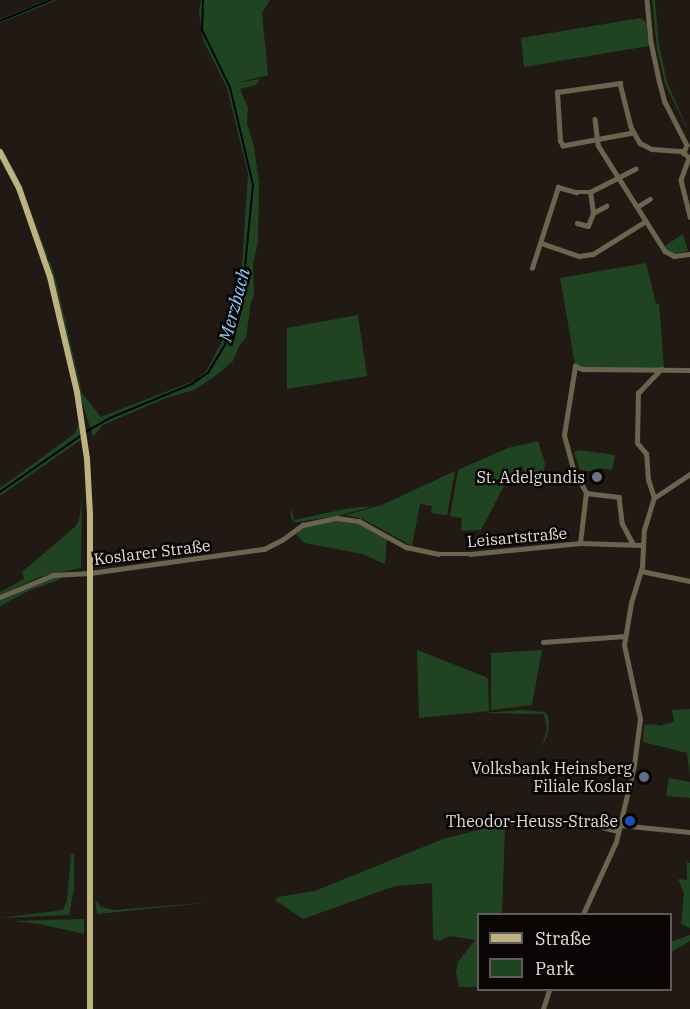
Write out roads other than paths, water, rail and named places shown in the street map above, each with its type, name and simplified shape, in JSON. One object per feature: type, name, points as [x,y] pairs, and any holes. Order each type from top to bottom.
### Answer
[{"type":"main road","points":[[0,152],[19,188],[50,278],[85,439],[89,496],[90,573],[90,1009]]},
{"type":"street","points":[[647,0],[658,80],[665,102],[688,144],[684,151]]},
{"type":"street","points":[[633,133],[563,146],[560,141],[557,92],[620,83],[633,133],[640,143],[652,149],[684,151],[690,158],[681,180],[690,217]]},
{"type":"street","points":[[595,118],[597,140],[646,221],[670,255],[690,254]]},
{"type":"street","points":[[532,268],[558,187],[576,192],[590,192],[635,169]]},
{"type":"street","points":[[577,223],[588,226],[593,213],[590,192]]},
{"type":"street","points":[[637,207],[650,199]]},
{"type":"street","points":[[593,213],[606,206]]},
{"type":"street","points":[[541,243],[579,256],[593,254],[646,221]]},
{"type":"street","points":[[580,543],[586,493],[573,470],[564,435],[575,366],[583,369],[690,370]]},
{"type":"street","points":[[584,913],[618,831],[634,765],[640,719],[624,645],[641,571],[642,545],[654,498],[648,480],[646,454],[637,443],[638,393],[661,369]]},
{"type":"street","points":[[654,498],[690,475]]},
{"type":"street","points":[[586,493],[619,497],[622,523],[633,544]]},
{"type":"street","name":"Leisartstraße","points":[[303,525],[351,518],[367,524],[397,543],[416,550],[453,555],[580,543],[642,545]]},
{"type":"street","name":"Koslarer Straße","points":[[0,597],[53,575],[90,573],[264,549],[303,525]]},
{"type":"street","points":[[641,571],[690,582]]},
{"type":"street","points":[[543,642],[625,636]]},
{"type":"street","points":[[507,822],[577,821],[618,831]]},
{"type":"street","points":[[620,825],[690,832]]},
{"type":"street","points":[[543,1009],[549,991]]},
{"type":"waterway","points":[[0,21],[51,0]]},
{"type":"waterway","name":"Merzbach","points":[[86,432],[110,418],[192,384],[208,373],[225,345],[244,278],[253,185],[230,88],[202,30],[203,0]]},
{"type":"waterway","name":"Merzbach","points":[[0,492],[82,435]]},
{"type":"place","name":"St. Adelgundis","points":[[597,477]]},
{"type":"place","name":"Volksbank Heinsberg Filiale Koslar","points":[[644,777]]},
{"type":"place","name":"Theodor-Heuss-Straße","points":[[630,821]]}]
